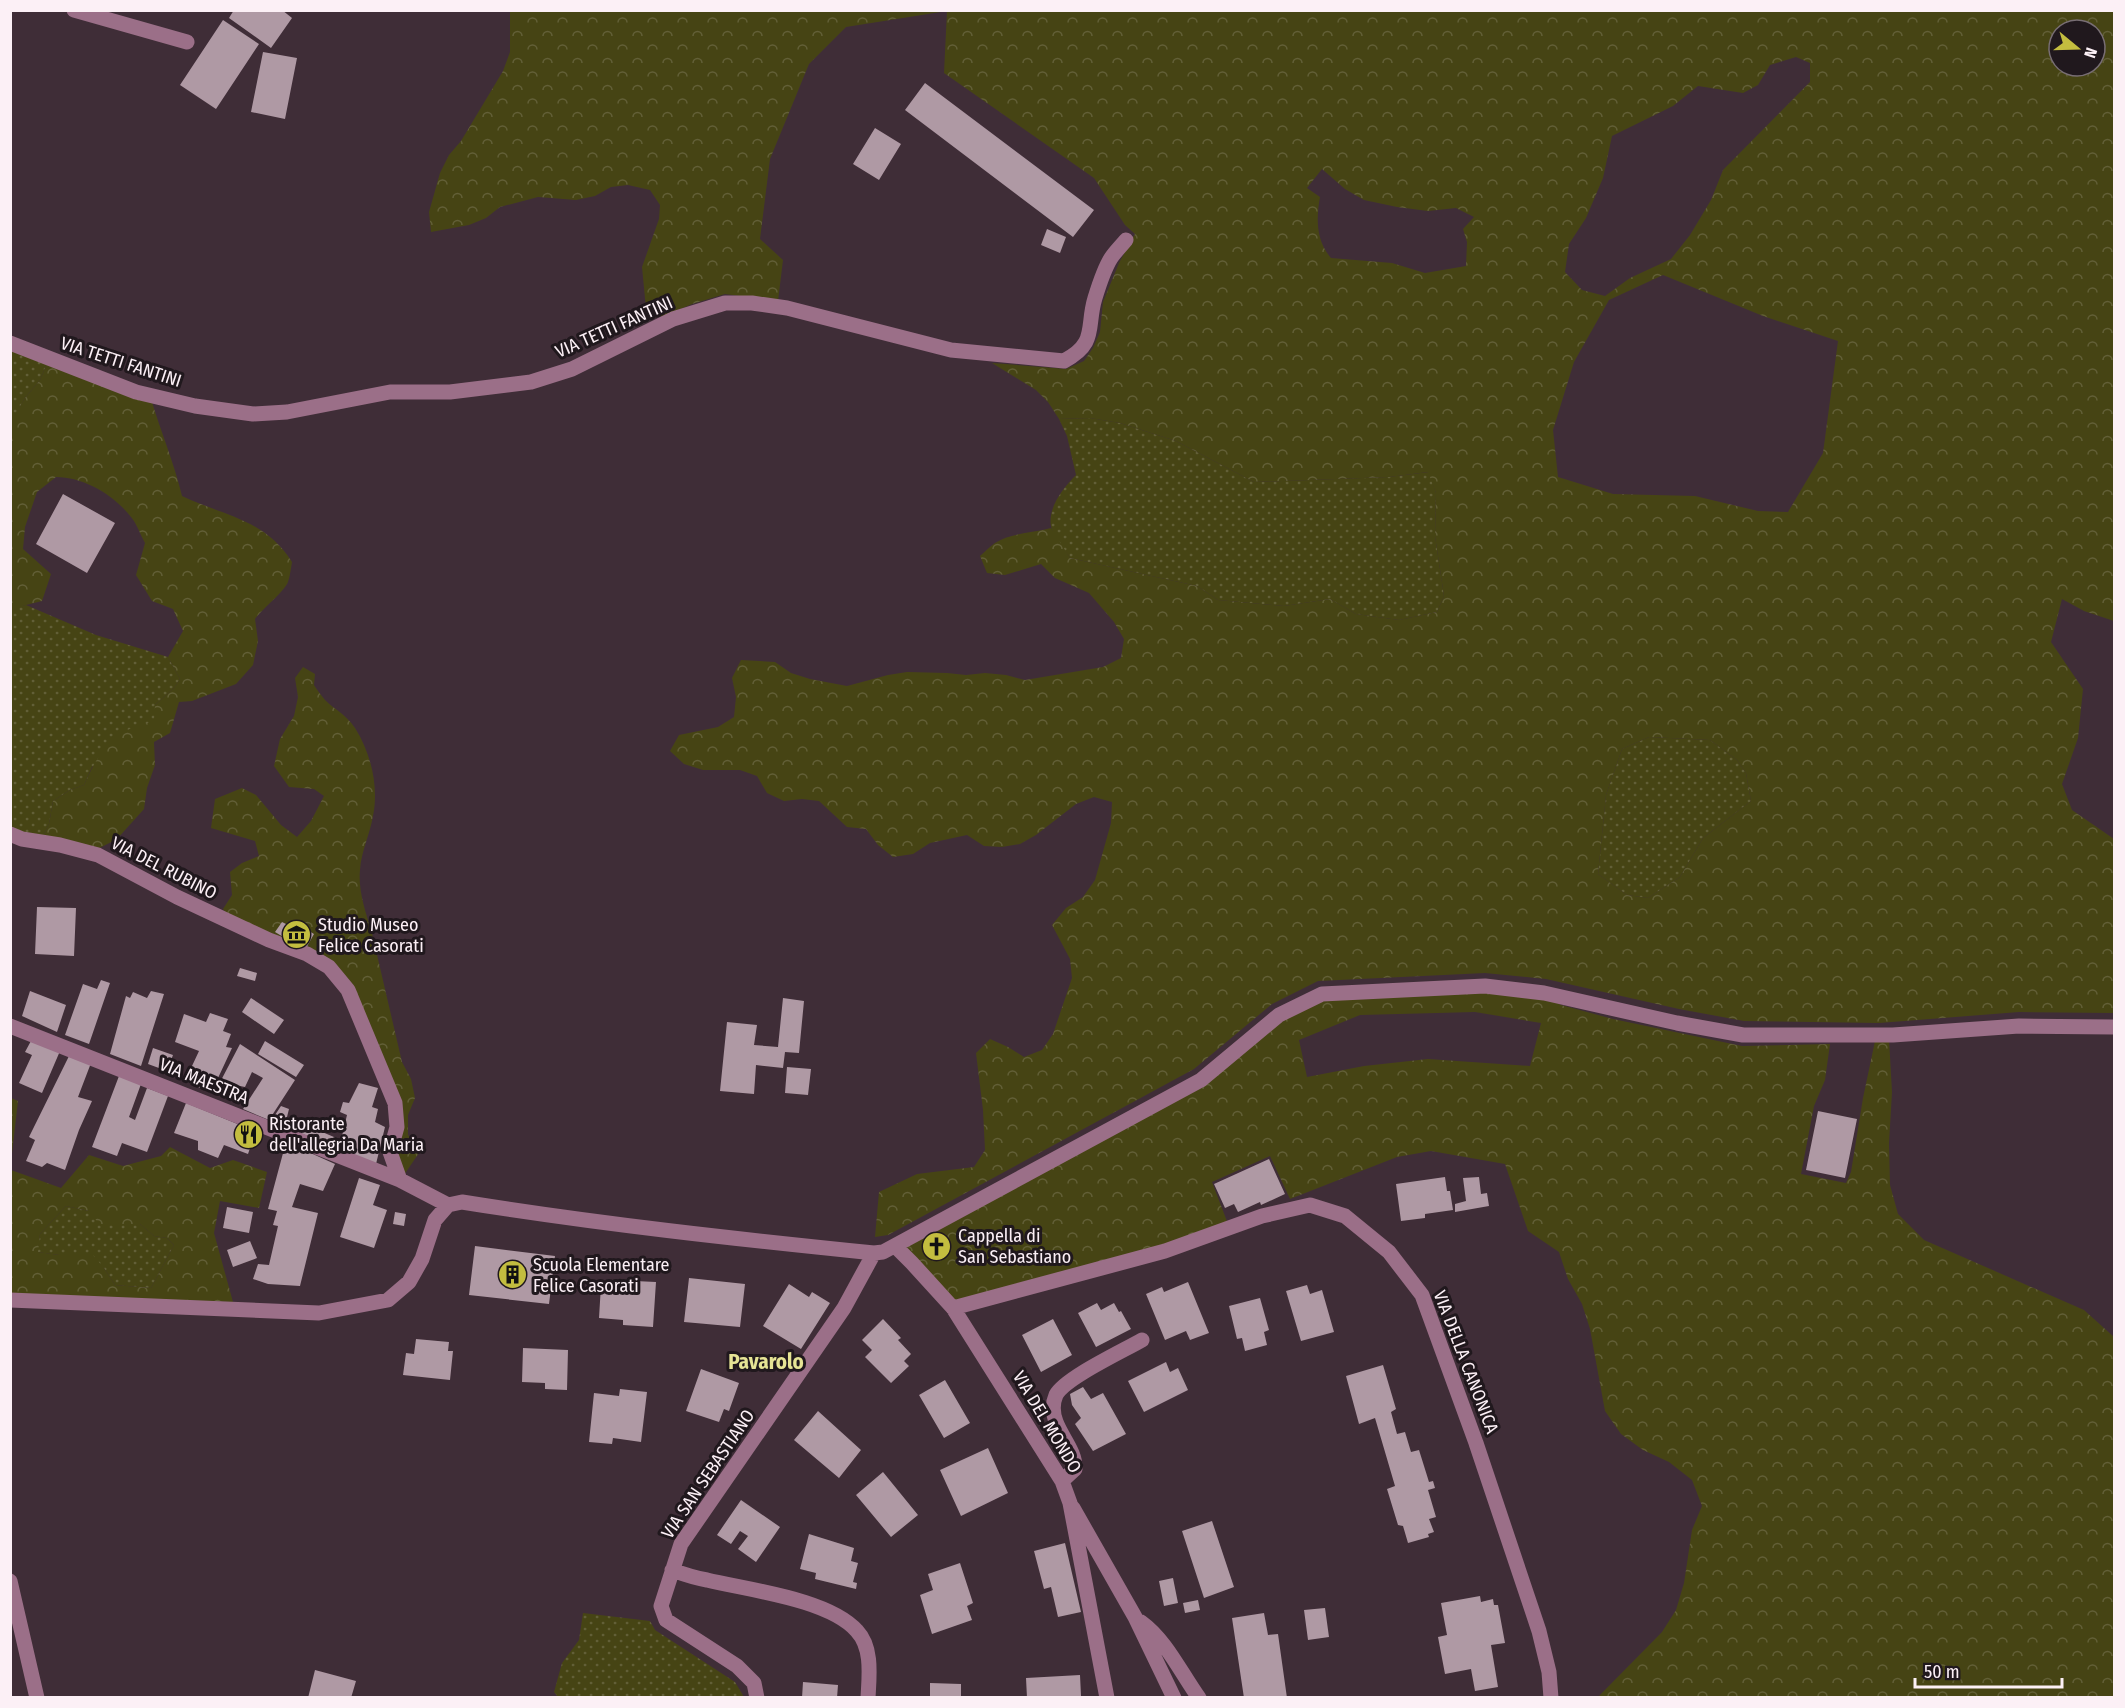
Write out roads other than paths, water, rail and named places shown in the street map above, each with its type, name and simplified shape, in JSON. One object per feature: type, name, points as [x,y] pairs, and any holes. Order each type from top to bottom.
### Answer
[{"type":"street","points":[[74,10],[187,42]]},
{"type":"street","name":"VIA TETTI FANTINI","points":[[10,343],[136,392],[195,406],[253,414],[287,412],[390,392],[450,392],[531,382],[572,369],[673,320],[725,303],[752,303],[787,308],[951,350],[1064,360],[1078,354],[1085,344],[1091,330],[1095,299],[1111,258],[1126,240]]},
{"type":"street","name":"VIA DEL RUBINO","points":[[10,834],[22,839],[60,845],[98,855],[228,922],[307,954],[329,967],[348,990],[395,1103],[397,1127],[390,1152],[400,1180]]},
{"type":"street","points":[[10,1300],[319,1313],[388,1300],[409,1281],[422,1258],[435,1220],[448,1205],[462,1202],[555,1217],[703,1236],[883,1252],[1201,1080],[1279,1015],[1322,994],[1485,986],[1544,993],[1677,1023],[1743,1035],[1893,1035],[2019,1026],[2115,1027]]},
{"type":"street","name":"VIA MAESTRA","points":[[10,1026],[400,1180],[448,1205]]},
{"type":"street","name":"VIA DELLA CANONICA","points":[[953,1308],[1166,1251],[1262,1216],[1310,1205],[1345,1216],[1389,1252],[1422,1296],[1476,1443],[1539,1631],[1549,1672],[1551,1698]]},
{"type":"street","name":"VIA DEL MONDO","points":[[895,1246],[953,1308],[1062,1481],[1070,1503],[1107,1698]]},
{"type":"street","name":"VIA SAN SEBASTIANO","points":[[758,1698],[754,1683],[737,1666],[666,1620],[661,1606],[681,1544],[844,1308],[874,1253]]},
{"type":"street","points":[[1062,1481],[1075,1469],[1076,1460],[1056,1421],[1053,1408],[1057,1395],[1066,1383],[1142,1340]]},
{"type":"street","points":[[1070,1503],[1135,1617],[1174,1698]]},
{"type":"street","points":[[672,1570],[705,1580],[777,1594],[838,1615],[858,1632],[867,1650],[868,1698]]},
{"type":"street","points":[[10,1581],[38,1698]]},
{"type":"street","points":[[1135,1617],[1149,1628],[1199,1698]]},
{"type":"place","name":"Studio Museo Felice Casorati","points":[[297,935]]},
{"type":"place","name":"Ristorante dell'allegria Da Maria","points":[[248,1134]]},
{"type":"place","name":"Cappella di San Sebastiano","points":[[937,1246]]},
{"type":"place","name":"Scuola Elementare Felice Casorati","points":[[512,1275]]},
{"type":"district","name":"Pavarolo","points":[[766,1362]]}]
